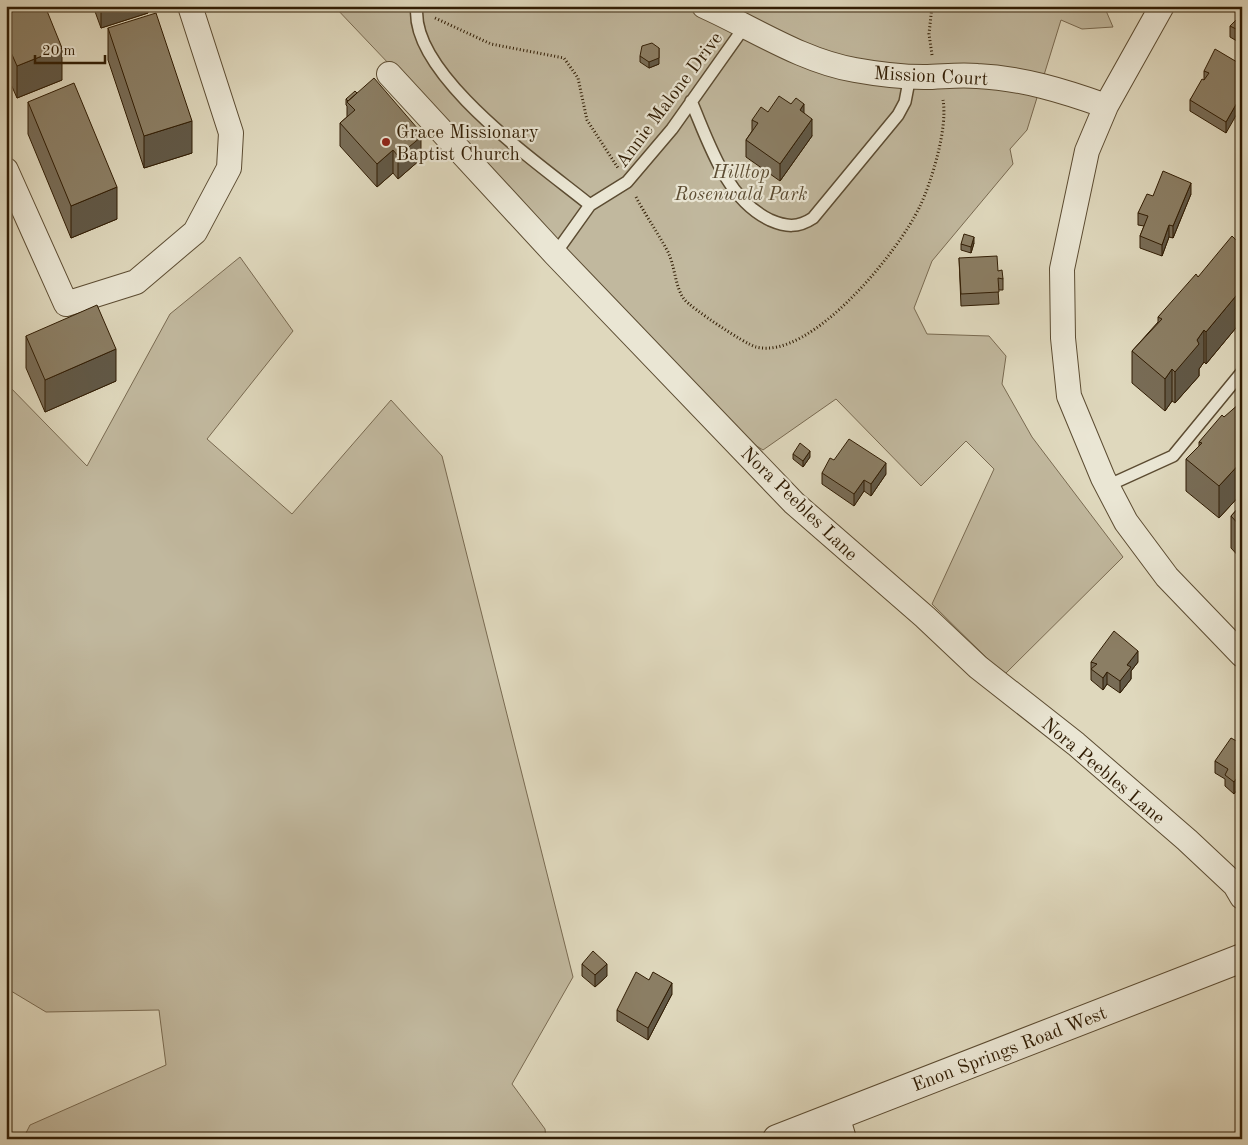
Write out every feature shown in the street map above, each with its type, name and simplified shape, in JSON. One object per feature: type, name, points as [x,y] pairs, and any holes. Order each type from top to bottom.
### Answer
[{"type":"street","points":[[6,170],[66,304],[136,282],[195,232],[229,168],[231,133],[190,6]]},
{"type":"street","name":"Mission Court","points":[[704,6],[821,60],[854,70],[910,76],[976,75],[1013,79],[1055,88],[1106,106]]},
{"type":"street","points":[[1162,6],[1106,106],[1088,151],[1062,269],[1063,338],[1069,396],[1107,486],[1126,522],[1168,577],[1242,655]]},
{"type":"street","name":"Nora Peebles Lane","points":[[389,74],[556,254],[794,503],[978,667],[1076,744],[1187,840],[1235,885],[1242,897]]},
{"type":"street","name":"Enon Springs Road West","points":[[777,1139],[841,1127],[1242,958]]},
{"type":"lane","points":[[417,6],[416,18],[421,38],[431,58],[449,84],[473,108],[590,206]]},
{"type":"lane","name":"Annie Malone Drive","points":[[556,254],[590,206],[628,182],[672,129],[745,26]]},
{"type":"lane","points":[[691,101],[708,143],[738,196],[761,216],[779,224],[793,227],[813,218],[898,115],[906,102],[910,76]]},
{"type":"lane","points":[[1107,486],[1173,456],[1242,372]]},
{"type":"green space","name":"Hilltop Rosenwald Park","points":[[334,6],[1104,6],[1113,27],[1082,29],[1061,20],[1027,130],[1010,149],[1013,164],[932,261],[914,308],[927,334],[989,336],[1006,356],[1002,384],[1032,437],[1123,557],[1004,675],[932,604],[994,469],[966,441],[921,486],[836,399],[763,450],[744,438]]},
{"type":"green space","points":[[240,257],[293,331],[207,439],[292,514],[391,400],[442,456],[573,977],[512,1084],[545,1129],[546,1139],[23,1139],[30,1125],[166,1065],[159,1010],[46,1012],[6,988],[6,383],[87,466],[170,314]]},
{"type":"building","points":[[6,6],[45,6],[62,48],[17,66],[6,41]]},
{"type":"building","points":[[156,13],[192,121],[144,136],[108,28]]},
{"type":"building","points":[[1242,14],[1242,32],[1230,26]]},
{"type":"building","points":[[652,43],[659,48],[659,58],[649,62],[640,56],[642,46]]},
{"type":"building","points":[[1215,49],[1242,65],[1242,94],[1226,122],[1190,100],[1202,79],[1204,80],[1209,73],[1204,71]]},
{"type":"building","points":[[374,78],[418,129],[416,131],[421,137],[398,156],[393,150],[377,164],[340,123],[355,110],[347,102]]},
{"type":"building","points":[[74,83],[117,187],[71,206],[28,102]]},
{"type":"building","points":[[355,91],[357,93],[348,101],[346,99]]},
{"type":"building","points":[[779,96],[791,104],[796,98],[804,104],[800,110],[812,119],[780,164],[746,140],[758,123],[752,120],[761,107],[768,112]]},
{"type":"building","points":[[1163,171],[1191,183],[1173,226],[1169,225],[1162,245],[1140,236],[1148,216],[1138,213],[1147,194],[1153,196]]},
{"type":"building","points":[[964,234],[974,237],[971,247],[961,244]]},
{"type":"building","points":[[1232,236],[1242,246],[1242,292],[1240,291],[1206,332],[1204,330],[1197,340],[1199,344],[1175,372],[1172,369],[1165,379],[1132,351],[1162,319],[1158,317],[1196,274],[1198,277]]},
{"type":"building","points":[[997,256],[998,271],[1002,270],[1003,279],[998,278],[999,292],[961,294],[959,258]]},
{"type":"building","points":[[97,305],[116,349],[45,380],[26,336]]},
{"type":"building","points":[[1242,394],[1242,461],[1219,486],[1186,459],[1202,443],[1199,442],[1222,415],[1224,417],[1240,403],[1237,400]]},
{"type":"building","points":[[849,439],[886,463],[871,484],[864,480],[854,494],[822,473],[830,458],[834,460]]},
{"type":"building","points":[[800,443],[810,451],[803,461],[793,454]]},
{"type":"building","points":[[1242,504],[1242,528],[1231,516]]},
{"type":"building","points":[[1114,631],[1138,651],[1127,665],[1131,667],[1120,681],[1107,672],[1103,678],[1091,669],[1097,664],[1091,662]]},
{"type":"building","points":[[1231,738],[1242,744],[1242,778],[1239,775],[1234,782],[1225,775],[1228,769],[1215,761]]},
{"type":"building","points":[[593,951],[607,964],[595,975],[582,964]]},
{"type":"building","points":[[636,972],[649,980],[653,972],[672,983],[648,1028],[617,1010]]},
{"type":"place","name":"Grace Missionary Baptist Church","points":[[386,142]]}]
